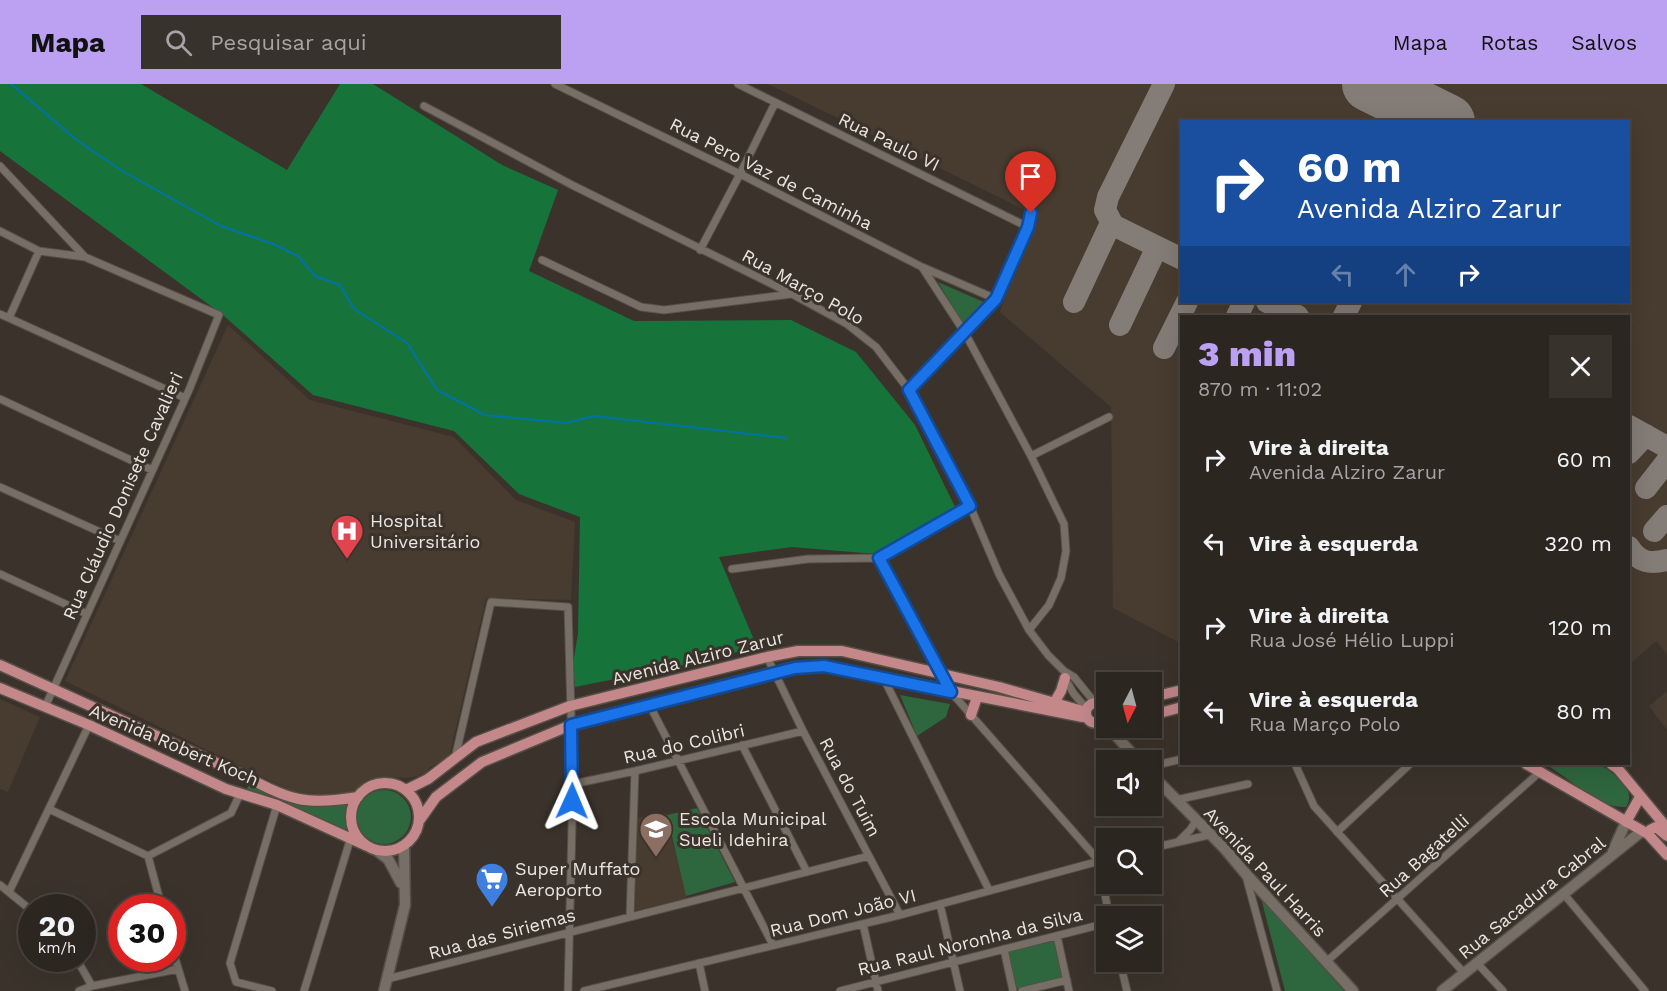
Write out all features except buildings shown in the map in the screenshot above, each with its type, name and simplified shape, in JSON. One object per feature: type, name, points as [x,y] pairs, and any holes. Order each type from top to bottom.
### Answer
[{"type":"main road","name":"Avenida Alziro Zarur","points":[[406,790],[428,779],[476,742],[570,706],[798,651],[842,651],[999,687],[1054,703],[1094,709]]},
{"type":"main road","name":"Avenida Robert Koch","points":[[0,665],[276,792],[300,800],[328,802],[358,797]]},
{"type":"main road","name":"Avenida Alziro Zarur","points":[[419,820],[436,797],[482,762],[571,725],[795,668],[824,666],[977,697],[1094,709]]},
{"type":"main road","points":[[1054,703],[1061,691],[1064,674]]},
{"type":"main road","name":"Avenida Robert Koch","points":[[0,688],[88,725],[226,789],[276,805],[372,848]]},
{"type":"main road","points":[[1162,695],[1180,690]]},
{"type":"main road","points":[[971,715],[977,697]]},
{"type":"main road","points":[[1162,712],[1180,708]]},
{"type":"main road","points":[[1528,765],[1645,832],[1667,855]]},
{"type":"main road","points":[[1615,765],[1667,828]]},
{"type":"main road","points":[[226,789],[238,773]]},
{"type":"main road","points":[[238,773],[240,794]]},
{"type":"main road","points":[[386,783],[406,790],[418,809],[419,820],[411,839],[404,846],[395,850],[372,848],[359,839],[353,829],[352,807],[365,790],[386,783]]},
{"type":"main road","points":[[1626,822],[1640,797]]},
{"type":"main road","points":[[1645,832],[1656,827],[1667,836]]},
{"type":"street","name":"Rua Pero Vaz de Caminha","points":[[555,84],[740,174],[922,267],[996,299]]},
{"type":"street","name":"Rua Paulo VI","points":[[738,84],[1028,227]]},
{"type":"street","points":[[700,250],[775,103]]},
{"type":"street","name":"Rua Março Polo","points":[[424,105],[572,185],[792,294],[847,324],[876,347],[909,390],[970,506],[999,574],[1029,630],[1064,674],[1074,677],[1094,709]]},
{"type":"street","points":[[0,166],[85,257]]},
{"type":"street","points":[[909,390],[996,299],[1028,227],[1031,213]]},
{"type":"street","points":[[0,231],[39,250],[85,257]]},
{"type":"street","points":[[9,318],[39,250]]},
{"type":"street","name":"Rua Cláudio Donisete Cavalieri","points":[[45,707],[185,398],[219,315],[85,257]]},
{"type":"street","points":[[542,260],[641,308],[664,310],[792,294]]},
{"type":"street","name":"Rua Pero Vaz de Caminha","points":[[922,267],[965,333],[1031,456],[1064,524],[1066,551],[1061,578],[1053,596],[1029,630]]},
{"type":"street","points":[[0,314],[185,398]]},
{"type":"street","points":[[0,399],[153,470]]},
{"type":"street","points":[[1031,456],[1108,417]]},
{"type":"street","points":[[0,487],[120,541]]},
{"type":"street","points":[[732,569],[808,559],[879,558],[970,506]]},
{"type":"street","points":[[879,558],[951,692],[1096,852]]},
{"type":"street","points":[[0,574],[87,614]]},
{"type":"street","points":[[455,758],[491,602],[568,607],[573,784],[567,991]]},
{"type":"street","name":"Rua do Tuim","points":[[767,657],[803,731],[900,915]]},
{"type":"street","points":[[882,677],[989,890]]},
{"type":"street","points":[[649,704],[773,945]]},
{"type":"street","points":[[9,892],[88,725]]},
{"type":"street","name":"Rua do Colibri","points":[[573,784],[803,731]]},
{"type":"street","points":[[1119,738],[1129,750]]},
{"type":"street","points":[[742,745],[807,872]]},
{"type":"street","points":[[1162,764],[1180,759]]},
{"type":"street","points":[[1296,765],[1314,806],[1464,973]]},
{"type":"street","points":[[1337,832],[1409,765]]},
{"type":"street","points":[[630,916],[635,771]]},
{"type":"street","name":"Rua Bagatelli","points":[[1326,962],[1541,771]]},
{"type":"street","points":[[1176,800],[1248,784]]},
{"type":"street","name":"Avenida Paul Harris","points":[[1162,785],[1225,849],[1353,991]]},
{"type":"street","points":[[148,856],[231,813],[240,794]]},
{"type":"street","points":[[272,991],[236,982],[230,963],[276,805]]},
{"type":"street","points":[[49,809],[148,856],[158,894]]},
{"type":"street","points":[[1177,843],[1196,821]]},
{"type":"street","points":[[1612,855],[1626,822]]},
{"type":"street","name":"Rua Sacadura Cabral","points":[[1442,991],[1563,893],[1645,832]]},
{"type":"street","points":[[1162,846],[1209,835]]},
{"type":"street","points":[[304,991],[351,837]]},
{"type":"street","points":[[384,991],[405,905],[404,846]]},
{"type":"street","name":"Avenida Robert Koch","points":[[372,848],[388,859],[397,872],[405,892]]},
{"type":"street","name":"Rua das Siriemas","points":[[387,979],[869,856]]},
{"type":"street","name":"Rua Dom João VI","points":[[584,991],[900,915],[1096,862]]},
{"type":"street","points":[[1245,873],[1277,991]]},
{"type":"street","points":[[0,885],[18,899]]},
{"type":"street","points":[[1563,893],[1645,991]]},
{"type":"street","points":[[940,904],[960,991]]},
{"type":"street","points":[[863,924],[878,991]]},
{"type":"street","name":"Rua Raul Noronha da Silva","points":[[840,991],[1096,926]]},
{"type":"street","points":[[1057,936],[1069,991]]},
{"type":"street","points":[[1004,949],[1013,991]]},
{"type":"street","points":[[1476,962],[1503,991]]},
{"type":"street","points":[[699,963],[705,991]]},
{"type":"street","points":[[84,972],[92,986]]},
{"type":"street","points":[[79,991],[92,986],[163,972]]},
{"type":"street","points":[[179,972],[184,991]]},
{"type":"street","points":[[1122,972],[1127,991]]},
{"type":"street","points":[[1022,991],[1067,980]]},
{"type":"shaded area","points":[[768,84],[1667,84],[1667,654],[1656,641],[1630,664],[1630,315],[1180,315],[1180,643],[1113,608],[1111,407],[1000,312],[1031,213]]},
{"type":"shaded area","name":"Hospital Universitário","points":[[228,325],[310,400],[454,437],[516,500],[575,522],[571,600],[486,598],[449,758],[430,767],[425,773],[406,778],[383,777],[356,790],[341,794],[314,797],[298,794],[65,681]]},
{"type":"shaded area","points":[[1667,691],[1667,730],[1649,706]]},
{"type":"shaded area","points":[[0,699],[40,717],[8,792],[0,789]]},
{"type":"shaded area","name":"Escola Municipal Sueli Idehira","points":[[666,813],[687,898],[633,911],[637,818]]},
{"type":"green space","points":[[0,84],[141,84],[287,170],[340,84],[373,84],[502,165],[558,190],[529,271],[634,321],[791,320],[856,352],[915,425],[956,509],[876,554],[792,547],[719,557],[757,647],[694,663],[575,687],[573,663],[578,634],[580,517],[519,494],[454,431],[313,395],[223,315],[0,151]]},
{"type":"green space","points":[[938,282],[986,303],[966,329]]},
{"type":"green space","points":[[900,695],[950,704],[946,717],[917,736]]},
{"type":"green space","points":[[1546,765],[1600,765],[1617,777],[1626,788],[1629,800],[1626,807],[1615,806],[1594,798]]},
{"type":"green space","points":[[249,783],[285,799],[309,805],[334,806],[347,803],[345,822],[349,831],[270,796],[247,789]]},
{"type":"green space","points":[[384,790],[394,792],[403,798],[409,807],[411,817],[409,827],[403,836],[394,842],[384,844],[374,842],[365,836],[359,827],[357,817],[359,807],[365,798],[374,792]]},
{"type":"green space","points":[[697,808],[735,882],[686,896],[667,815]]},
{"type":"green space","points":[[1261,898],[1344,991],[1285,991]]},
{"type":"green space","points":[[1054,941],[1062,977],[1017,989],[1008,952]]},
{"type":"waterway","points":[[11,84],[78,141],[124,172],[221,226],[273,244],[298,256],[315,276],[340,285],[354,309],[407,343],[437,390],[485,415],[566,423],[594,416],[786,438]]},
{"type":"taxiway","points":[[1164,84],[1108,197],[1105,210],[1113,225],[1180,258]]},
{"type":"taxiway","points":[[1074,302],[1111,223]]},
{"type":"taxiway","points":[[1120,325],[1157,247]]},
{"type":"taxiway","points":[[1180,315],[1186,303]]},
{"type":"taxiway","points":[[1238,315],[1244,303]]},
{"type":"taxiway","points":[[1269,303],[1296,315]]},
{"type":"taxiway","points":[[1344,315],[1350,303]]},
{"type":"taxiway","points":[[1164,348],[1180,316]]},
{"type":"taxiway","points":[[1630,427],[1667,447]]},
{"type":"taxiway","points":[[1630,452],[1646,435]]},
{"type":"taxiway","points":[[1646,488],[1667,461]]},
{"type":"taxiway","points":[[1654,531],[1667,516]]},
{"type":"taxiway","points":[[1630,548],[1645,561],[1667,560]]},
{"type":"runway","points":[[1370,84],[1443,120]]},
{"type":"place","name":"Hospital Universitário","points":[[347,560]]},
{"type":"place","name":"Escola Municipal Sueli Idehira","points":[[656,858]]},
{"type":"place","name":"Super Muffato Aeroporto","points":[[492,908]]},
{"type":"route","points":[[572,801],[571,725],[795,668],[824,666],[951,692],[879,558],[970,506],[909,390],[996,299],[1028,227],[1031,213]]}]
